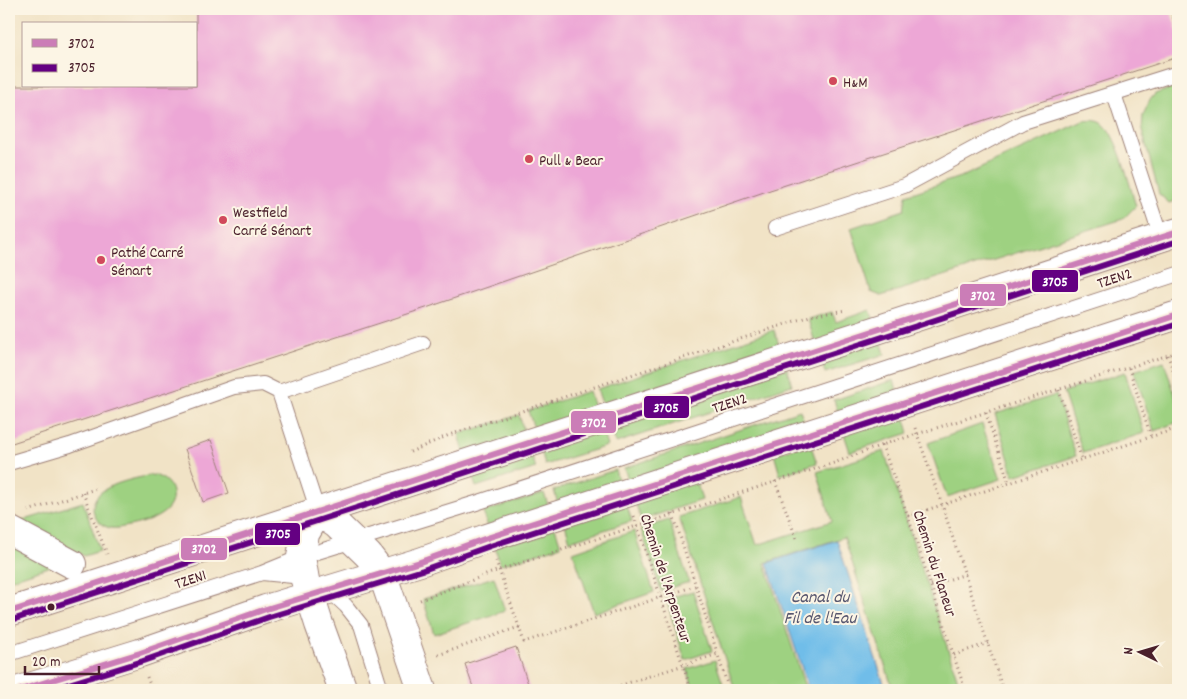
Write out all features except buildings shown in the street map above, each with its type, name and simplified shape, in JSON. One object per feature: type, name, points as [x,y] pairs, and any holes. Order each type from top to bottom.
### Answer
[{"type":"street","points":[[9,612],[1169,235]]},
{"type":"street","points":[[20,690],[273,607],[311,581],[382,573],[1178,315]]},
{"type":"street","points":[[318,512],[336,524],[382,573],[422,690]]},
{"type":"street","points":[[318,512],[305,534],[311,581],[318,624],[342,687]]},
{"type":"street","points":[[18,520],[72,564]]},
{"type":"street","points":[[273,607],[289,607],[304,612],[318,624]]},
{"type":"lane","points":[[775,228],[904,186],[1023,122],[1178,73]]},
{"type":"lane","points":[[1114,94],[1169,235]]},
{"type":"lane","name":"TZEN2","points":[[262,573],[311,581],[353,541],[476,503],[1178,274]]},
{"type":"lane","points":[[9,463],[70,445],[234,387],[263,384],[279,392],[423,343]]},
{"type":"lane","points":[[279,392],[318,512]]},
{"type":"lane","name":"TZEN1","points":[[9,654],[262,573],[294,576],[311,581],[346,606],[361,625],[381,690]]},
{"type":"path","points":[[419,598],[499,570],[834,463],[882,445],[1178,352]]},
{"type":"path","points":[[1168,356],[1178,387]]},
{"type":"path","points":[[1129,368],[1151,437]]},
{"type":"path","points":[[592,387],[602,419]]},
{"type":"path","points":[[1059,390],[1082,460]]},
{"type":"path","points":[[906,402],[966,574],[1003,690]]},
{"type":"path","points":[[986,412],[1009,484]]},
{"type":"path","points":[[908,516],[1178,428]]},
{"type":"path","points":[[454,433],[464,464]]},
{"type":"path","name":"Chemin du Flaneur","points":[[882,445],[908,516],[965,690]]},
{"type":"path","points":[[775,481],[797,540]]},
{"type":"path","points":[[18,520],[95,489]]},
{"type":"path","points":[[83,493],[106,553]]},
{"type":"path","name":"Chemin de l'Arpenteur","points":[[627,493],[691,690]]},
{"type":"path","points":[[673,514],[729,690]]},
{"type":"path","points":[[488,538],[524,642],[695,586]]},
{"type":"path","points":[[930,585],[966,574]]},
{"type":"path","points":[[413,663],[519,627]]},
{"type":"path","points":[[954,655],[988,642]]},
{"type":"path","points":[[606,690],[718,654]]},
{"type":"path","points":[[304,690],[342,687]]},
{"type":"green space","points":[[1178,86],[1178,200],[1169,203],[1159,194],[1142,130],[1143,115],[1155,94]]},
{"type":"green space","points":[[1093,120],[1102,123],[1108,129],[1118,149],[1136,206],[1123,219],[881,296],[871,292],[851,228],[904,210],[906,195],[966,175],[1083,121]]},
{"type":"green space","points":[[870,310],[875,324],[815,343],[808,319],[832,312],[836,322]]},
{"type":"green space","points":[[774,330],[782,354],[605,412],[597,389]]},
{"type":"green space","points":[[880,337],[885,354],[825,373],[820,357]]},
{"type":"green space","points":[[1164,361],[1178,404],[1178,422],[1154,431],[1134,371]]},
{"type":"green space","points":[[787,368],[792,385],[616,443],[610,425]]},
{"type":"green space","points":[[1125,372],[1144,433],[1083,453],[1063,392]]},
{"type":"green space","points":[[894,380],[899,397],[839,416],[834,400]]},
{"type":"green space","points":[[589,391],[596,414],[536,434],[528,411]]},
{"type":"green space","points":[[1056,395],[1076,456],[1014,476],[995,414]]},
{"type":"green space","points":[[800,410],[806,427],[630,485],[624,468]]},
{"type":"green space","points":[[903,412],[909,433],[850,452],[843,431]]},
{"type":"green space","points":[[519,415],[526,437],[465,456],[459,434]]},
{"type":"green space","points":[[982,424],[1001,479],[947,497],[928,443]]},
{"type":"green space","points":[[601,427],[607,446],[545,465],[540,447]]},
{"type":"green space","points":[[810,443],[817,463],[780,475],[774,454]]},
{"type":"green space","points":[[530,450],[536,468],[476,487],[470,469]]},
{"type":"green space","points":[[884,451],[961,690],[893,690],[844,537],[765,563],[806,690],[735,690],[679,517],[741,497],[757,545],[832,521],[817,472]]},
{"type":"green space","points":[[615,470],[621,488],[559,508],[554,490]]},
{"type":"green space","points":[[154,475],[166,481],[172,492],[172,501],[162,514],[154,519],[118,528],[111,528],[99,522],[93,511],[93,505],[100,493],[118,483]]},
{"type":"green space","points":[[695,477],[702,500],[641,520],[634,498]]},
{"type":"green space","points":[[544,493],[550,511],[489,530],[483,512]]},
{"type":"green space","points":[[625,500],[632,521],[570,541],[564,521]]},
{"type":"green space","points":[[83,502],[100,551],[84,556],[18,522]]},
{"type":"green space","points":[[669,520],[689,582],[661,591],[641,529]]},
{"type":"green space","points":[[554,524],[561,546],[500,565],[494,543]]},
{"type":"green space","points":[[634,531],[654,592],[594,613],[573,552]]},
{"type":"green space","points":[[9,540],[57,564],[9,580]]},
{"type":"green space","points":[[494,577],[505,611],[434,634],[423,599]]},
{"type":"green space","points":[[693,591],[712,651],[685,660],[666,599]]},
{"type":"green space","points":[[715,660],[725,690],[694,690],[687,669]]},
{"type":"water","name":"Canal du Fil de l'Eau","points":[[837,540],[886,690],[809,690],[767,563]]},
{"type":"transit line","name":"3702","points":[[9,612],[1178,232]]},
{"type":"transit line","name":"3705","points":[[12,620],[1178,241]]},
{"type":"transit line","name":"3702","points":[[20,690],[140,653],[266,609],[420,562],[487,538],[1178,315]]},
{"type":"transit line","name":"3705","points":[[49,690],[143,661],[269,617],[423,570],[490,546],[1178,324]]},
{"type":"place","name":"H&M","points":[[833,81]]},
{"type":"place","name":"Pull & Bear","points":[[529,159]]},
{"type":"place","name":"Westfield Carré Sénart","points":[[223,220]]},
{"type":"place","name":"Pathé Carré Sénart","points":[[101,260]]}]
